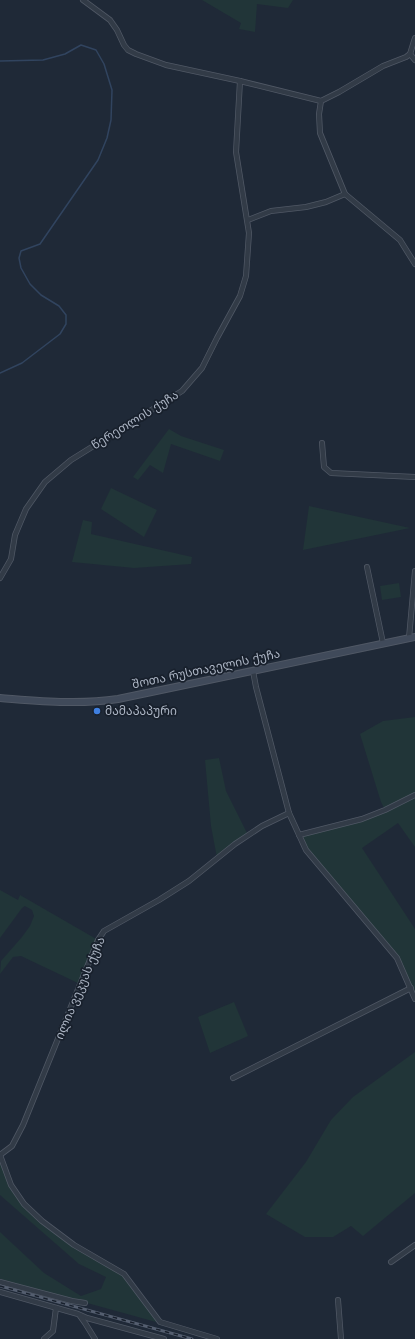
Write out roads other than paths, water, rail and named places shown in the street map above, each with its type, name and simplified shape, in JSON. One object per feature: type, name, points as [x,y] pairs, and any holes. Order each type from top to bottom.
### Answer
[{"type":"main road","name":"შოთა რუსთაველის ქუჩა","points":[[0,698],[64,703],[91,703],[118,700],[412,637]]},
{"type":"street","points":[[83,0],[110,20],[117,30],[124,46],[136,54],[166,65],[321,101],[383,66],[406,57],[410,54],[415,38]]},
{"type":"street","points":[[410,54],[415,60]]},
{"type":"street","name":"წერეთლის ქუჩა","points":[[0,578],[11,559],[16,535],[26,509],[45,482],[71,460],[182,391],[202,368],[240,296],[246,276],[249,233],[236,152],[240,81]]},
{"type":"street","points":[[321,101],[319,114],[320,133],[345,194],[400,240],[415,264]]},
{"type":"street","points":[[248,220],[271,212],[306,207],[326,202],[345,194]]},
{"type":"street","points":[[322,443],[324,468],[331,473],[415,477]]},
{"type":"street","points":[[367,566],[383,643]]},
{"type":"street","points":[[412,637],[415,571]]},
{"type":"street","points":[[253,671],[289,813],[306,850],[397,958],[415,998]]},
{"type":"street","points":[[299,835],[362,819],[385,810],[415,795]]},
{"type":"street","name":"ილია ვეკუას ქუჩა","points":[[0,1155],[12,1146],[23,1125],[98,940],[104,931],[189,881],[235,844],[262,826],[289,813]]},
{"type":"street","points":[[233,1078],[411,988]]},
{"type":"street","points":[[0,1155],[11,1184],[24,1204],[74,1245],[124,1274],[160,1322],[217,1339]]},
{"type":"street","points":[[391,1262],[415,1245]]},
{"type":"street","points":[[0,1282],[72,1301],[86,1303]]},
{"type":"street","points":[[0,1292],[78,1314],[86,1318],[164,1339]]},
{"type":"street","points":[[338,1300],[342,1339]]},
{"type":"street","points":[[44,1339],[53,1331],[56,1308]]},
{"type":"street","points":[[78,1314],[86,1323],[95,1339]]},
{"type":"waterway","points":[[0,61],[43,60],[65,54],[81,45],[96,50],[104,64],[112,90],[111,120],[107,138],[98,160],[40,244],[21,251],[19,258],[21,268],[30,284],[41,295],[59,306],[66,315],[66,324],[60,334],[22,363],[0,373]]},
{"type":"railway","points":[[0,1286],[192,1339]]},
{"type":"place","name":"მამაპაპური","points":[[97,711]]}]
